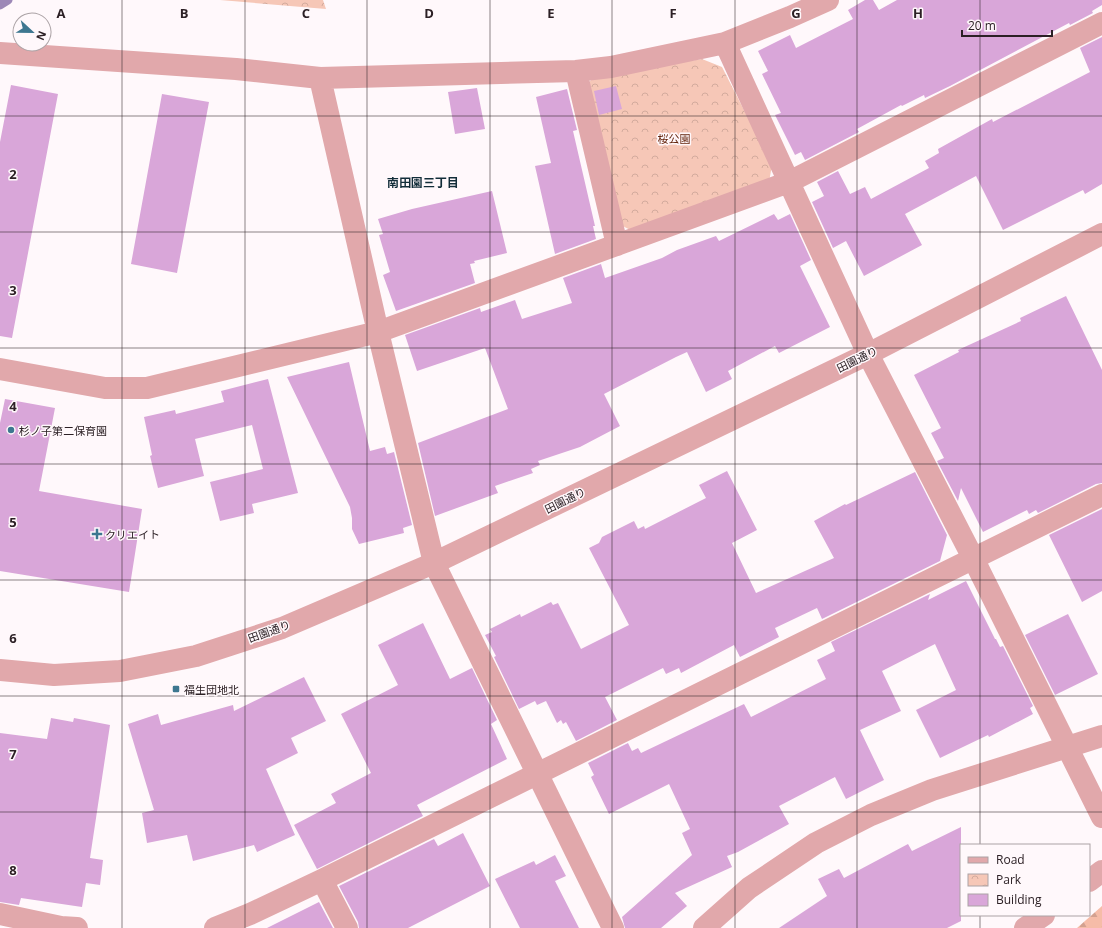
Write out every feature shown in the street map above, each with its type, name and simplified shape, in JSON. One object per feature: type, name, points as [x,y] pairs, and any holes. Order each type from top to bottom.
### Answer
[{"type":"street","points":[[0,53],[236,69],[320,78],[576,71],[611,67],[724,43],[828,0]]},
{"type":"street","points":[[0,369],[105,388],[147,388],[378,332],[789,182],[1102,23]]},
{"type":"street","points":[[724,43],[868,354],[973,558],[1102,817]]},
{"type":"street","points":[[576,71],[617,245]]},
{"type":"street","points":[[320,78],[378,332],[434,563],[538,772],[613,928]]},
{"type":"street","name":"田園通り","points":[[0,670],[54,675],[120,670],[196,656],[282,628],[434,563],[868,354],[1102,234]]},
{"type":"street","points":[[215,928],[250,914],[322,880],[538,772],[1102,495]]},
{"type":"street","points":[[704,928],[749,888],[816,843],[871,815],[932,790],[1102,736]]},
{"type":"street","points":[[1090,880],[1102,871]]},
{"type":"street","points":[[322,880],[347,928]]},
{"type":"street","points":[[0,914],[67,928]]},
{"type":"street","points":[[1025,928],[1043,916]]},
{"type":"green space","points":[[220,0],[323,0],[326,9]]},
{"type":"green space","name":"桜公園","points":[[702,59],[722,67],[772,165],[769,182],[634,232],[619,224],[584,89],[594,76]]},
{"type":"green space","points":[[1102,906],[1102,928],[1077,928]]},
{"type":"building","points":[[865,0],[873,0],[879,10],[897,0],[1102,0],[1102,5],[1092,11],[1093,13],[1070,25],[1069,23],[950,86],[925,98],[924,95],[902,106],[901,105],[857,129],[859,132],[805,160],[801,152],[795,155],[775,115],[781,113],[762,74],[768,71],[758,51],[790,35],[796,48],[853,19],[848,10]]},
{"type":"building","points":[[1102,37],[1102,184],[1085,194],[1083,190],[1003,230],[976,176],[905,214],[922,245],[864,276],[846,241],[833,248],[812,202],[824,196],[817,182],[838,171],[850,194],[865,187],[871,199],[929,168],[925,161],[939,153],[938,149],[992,119],[993,122],[1090,72],[1080,48]]},
{"type":"building","points":[[11,85],[58,94],[12,338],[0,336],[0,142]]},
{"type":"building","points":[[616,86],[622,109],[599,115],[594,91]]},
{"type":"building","points":[[477,88],[485,129],[455,134],[448,92]]},
{"type":"building","points":[[567,89],[577,130],[573,131],[595,226],[593,226],[596,239],[555,254],[535,166],[551,163],[536,97]]},
{"type":"building","points":[[162,94],[209,102],[177,273],[131,264]]},
{"type":"building","points":[[492,191],[507,253],[474,261],[475,263],[470,264],[475,283],[396,311],[383,275],[390,272],[379,235],[383,234],[378,219],[412,209]]},
{"type":"building","points":[[774,214],[778,220],[790,214],[811,260],[800,266],[830,327],[779,353],[775,346],[728,371],[732,379],[706,392],[687,352],[676,357],[604,394],[620,426],[580,447],[538,461],[540,465],[531,469],[533,473],[495,486],[498,493],[435,516],[418,443],[508,409],[485,348],[417,371],[405,335],[480,308],[481,312],[515,300],[522,319],[572,303],[563,278],[601,264],[605,278],[662,258],[677,250],[716,236],[719,241]]},
{"type":"building","points":[[1066,296],[1102,370],[1102,483],[1096,484],[1038,513],[1036,510],[1029,514],[1027,510],[983,532],[961,488],[958,501],[937,461],[944,458],[931,433],[941,428],[914,375],[959,352],[958,350],[1021,321],[1020,318]]},
{"type":"building","points":[[349,362],[370,451],[385,447],[387,454],[394,452],[412,525],[403,528],[404,533],[359,544],[352,529],[350,507],[287,377]]},
{"type":"building","points":[[268,379],[298,493],[252,504],[254,513],[220,521],[210,482],[263,469],[252,425],[195,439],[204,476],[158,488],[150,456],[152,455],[144,417],[175,410],[176,414],[224,402],[221,391]]},
{"type":"building","points":[[5,399],[55,408],[39,491],[142,509],[129,592],[0,571],[0,423]]},
{"type":"building","points":[[727,471],[757,530],[732,543],[756,593],[834,558],[814,521],[845,504],[846,505],[915,472],[947,535],[940,561],[822,619],[817,608],[775,628],[779,637],[740,657],[734,645],[681,673],[679,668],[666,674],[663,668],[605,697],[617,720],[576,741],[566,722],[563,724],[561,720],[557,723],[546,701],[537,705],[535,701],[519,709],[494,657],[496,656],[485,635],[492,632],[490,629],[520,614],[521,617],[551,602],[553,605],[558,603],[581,649],[629,625],[589,548],[599,543],[602,537],[634,521],[638,529],[644,526],[645,529],[706,498],[699,485]]},
{"type":"building","points":[[1102,509],[1102,591],[1082,602],[1049,535]]},
{"type":"building","points":[[966,581],[995,639],[1000,647],[1003,646],[1033,706],[1030,708],[1033,714],[989,737],[988,735],[940,758],[916,710],[956,690],[935,644],[882,671],[901,711],[860,730],[884,780],[846,799],[835,777],[779,806],[789,824],[738,852],[727,856],[732,867],[675,893],[687,906],[661,928],[625,928],[622,917],[692,855],[682,833],[690,829],[669,784],[609,814],[591,777],[594,775],[588,763],[628,743],[632,751],[638,748],[641,753],[744,704],[751,717],[826,679],[817,660],[835,651],[831,642],[930,594],[928,600]]},
{"type":"building","points":[[1068,614],[1098,674],[1055,695],[1025,635]]},
{"type":"building","points":[[423,623],[450,679],[472,668],[497,720],[491,724],[507,759],[417,805],[423,816],[317,869],[294,825],[336,803],[331,794],[371,773],[341,714],[398,685],[378,645]]},
{"type":"building","points":[[304,677],[326,721],[291,738],[298,753],[266,769],[295,835],[257,852],[254,845],[193,861],[187,835],[147,843],[142,813],[154,810],[128,724],[158,714],[161,725],[233,705],[234,711]]},
{"type":"building","points":[[51,718],[73,722],[74,718],[110,725],[90,858],[103,860],[100,885],[86,883],[82,907],[21,898],[19,905],[0,902],[0,733],[47,739]]},
{"type":"building","points":[[961,827],[961,921],[947,928],[779,928],[827,896],[818,879],[839,869],[844,878],[908,844],[912,851]]},
{"type":"building","points":[[463,833],[490,886],[408,928],[359,928],[358,922],[339,886],[434,839],[438,846]]},
{"type":"building","points":[[555,855],[566,876],[555,881],[579,928],[520,928],[495,879],[534,861],[536,865]]},
{"type":"building","points":[[319,902],[333,928],[267,928]]},
{"type":"waterway","points":[[0,5],[8,0]]},
{"type":"place","name":"杉ノ子第二保育園","points":[[11,430]]},
{"type":"place","name":"クリエイト","points":[[97,534]]},
{"type":"place","name":"福生団地北","points":[[176,689]]},
{"type":"district","name":"南田園三丁目","points":[[423,182]]}]
